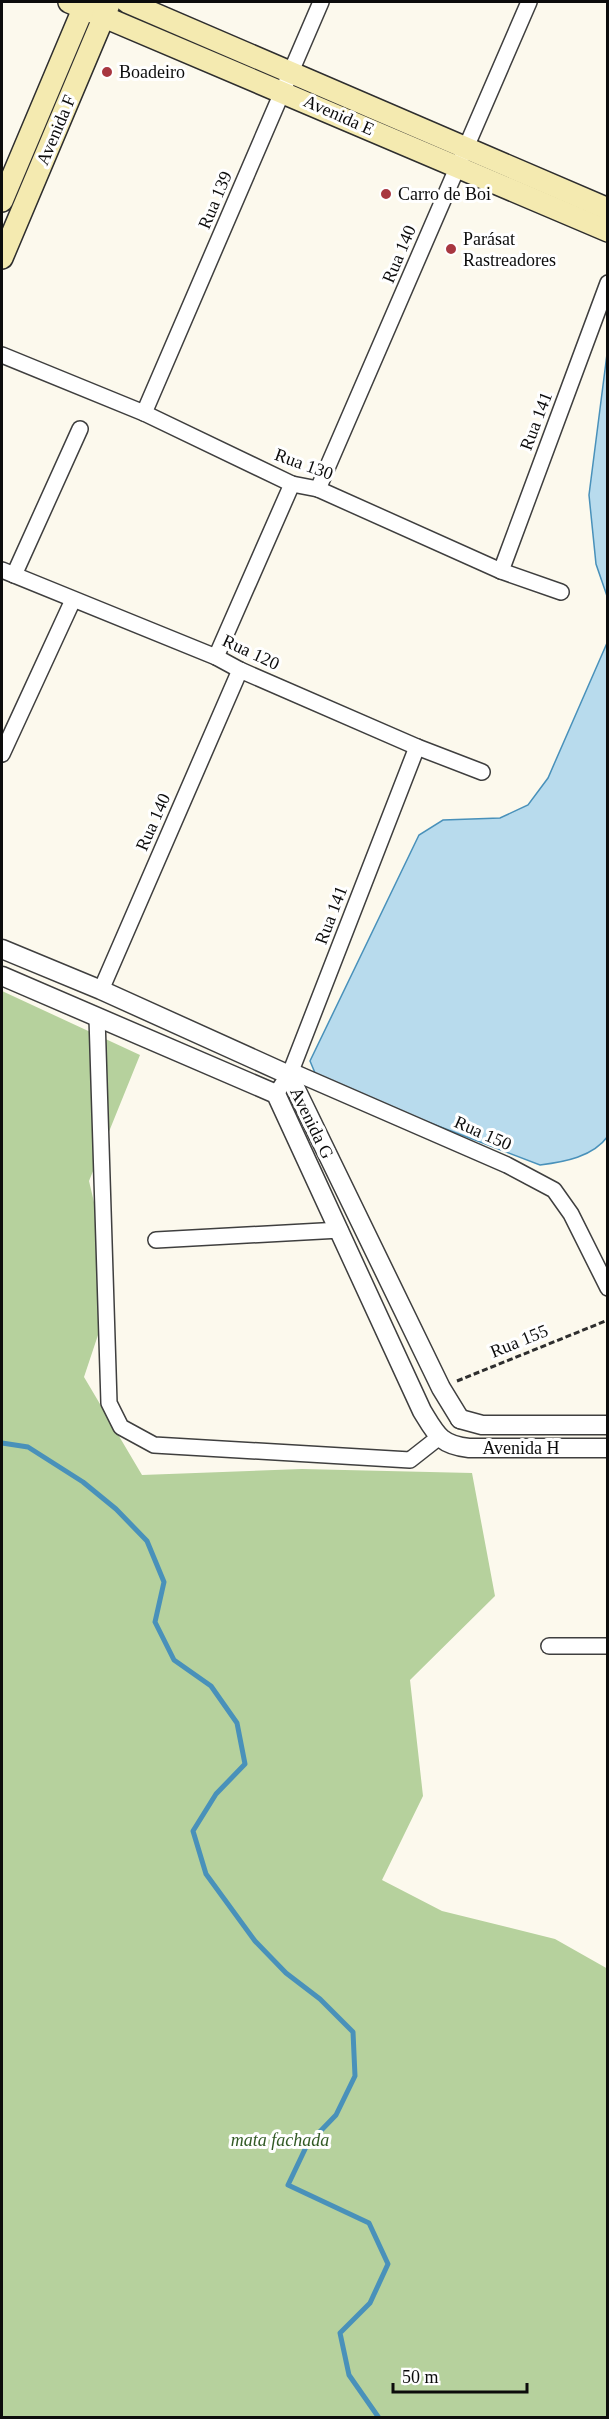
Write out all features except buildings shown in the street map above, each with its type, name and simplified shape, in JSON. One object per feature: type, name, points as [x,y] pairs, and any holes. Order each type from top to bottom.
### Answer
[{"type":"main road","name":"Avenida E","points":[[127,2],[292,71],[608,209]]},
{"type":"main road","name":"Avenida E","points":[[80,4],[107,9],[283,91],[457,168],[608,231]]},
{"type":"main road","name":"Avenida F","points":[[2,201],[80,4]]},
{"type":"main road","name":"Avenida F","points":[[2,258],[107,9]]},
{"type":"street","name":"Rua 139","points":[[144,413],[321,2]]},
{"type":"street","name":"Rua 140","points":[[318,489],[530,2]]},
{"type":"street","name":"Rua 141","points":[[501,571],[608,284]]},
{"type":"street","name":"Rua 130","points":[[2,355],[144,413],[292,484],[318,489],[501,571],[561,592]]},
{"type":"street","points":[[8,572],[80,429]]},
{"type":"street","points":[[216,657],[292,484]]},
{"type":"street","name":"Rua 120","points":[[8,572],[216,657],[240,670],[417,747],[482,772]]},
{"type":"street","points":[[2,754],[73,600]]},
{"type":"street","name":"Rua 140","points":[[101,990],[240,670]]},
{"type":"street","name":"Rua 141","points":[[276,1094],[290,1073],[417,747]]},
{"type":"street","name":"Avenida G","points":[[2,949],[290,1073],[441,1388],[460,1419]]},
{"type":"street","name":"Avenida G","points":[[2,976],[276,1094],[422,1411],[438,1438]]},
{"type":"street","points":[[97,1017],[109,1403],[121,1427],[154,1445],[410,1460],[460,1419]]},
{"type":"street","name":"Rua 150","points":[[290,1073],[507,1165],[554,1190],[571,1214],[608,1288]]},
{"type":"street","points":[[156,1240],[340,1230]]},
{"type":"street","name":"Avenida H","points":[[460,1419],[482,1425],[608,1425]]},
{"type":"street","name":"Avenida H","points":[[438,1438],[453,1447],[469,1448],[608,1448]]},
{"type":"street","points":[[549,1646],[608,1646]]},
{"type":"path","name":"Rua 155","points":[[441,1388],[608,1320]]},
{"type":"green space","name":"mata fachada","points":[[2,991],[140,1055],[89,1181],[114,1287],[84,1377],[142,1475],[302,1469],[472,1473],[495,1596],[410,1680],[423,1796],[382,1880],[442,1911],[555,1939],[608,1969],[607,2417],[2,2418]]},
{"type":"water","points":[[607,354],[607,596],[596,564],[589,495]]},
{"type":"water","points":[[607,643],[608,1136],[586,1154],[540,1165],[318,1080],[310,1061],[419,835],[443,820],[500,818],[528,805],[548,778]]},
{"type":"waterway","points":[[2,1443],[28,1447],[83,1482],[116,1509],[147,1541],[164,1582],[155,1622],[174,1660],[211,1686],[237,1723],[245,1764],[216,1794],[193,1831],[206,1874],[255,1941],[286,1973],[320,1999],[353,2032],[355,2076],[336,2115],[307,2145],[288,2185],[369,2223],[388,2264],[370,2303],[340,2333],[349,2375],[379,2418]]},
{"type":"place","name":"Boadeiro","points":[[107,72]]},
{"type":"place","name":"Carro de Boi","points":[[386,194]]},
{"type":"place","name":"Parásat Rastreadores","points":[[451,249]]}]
